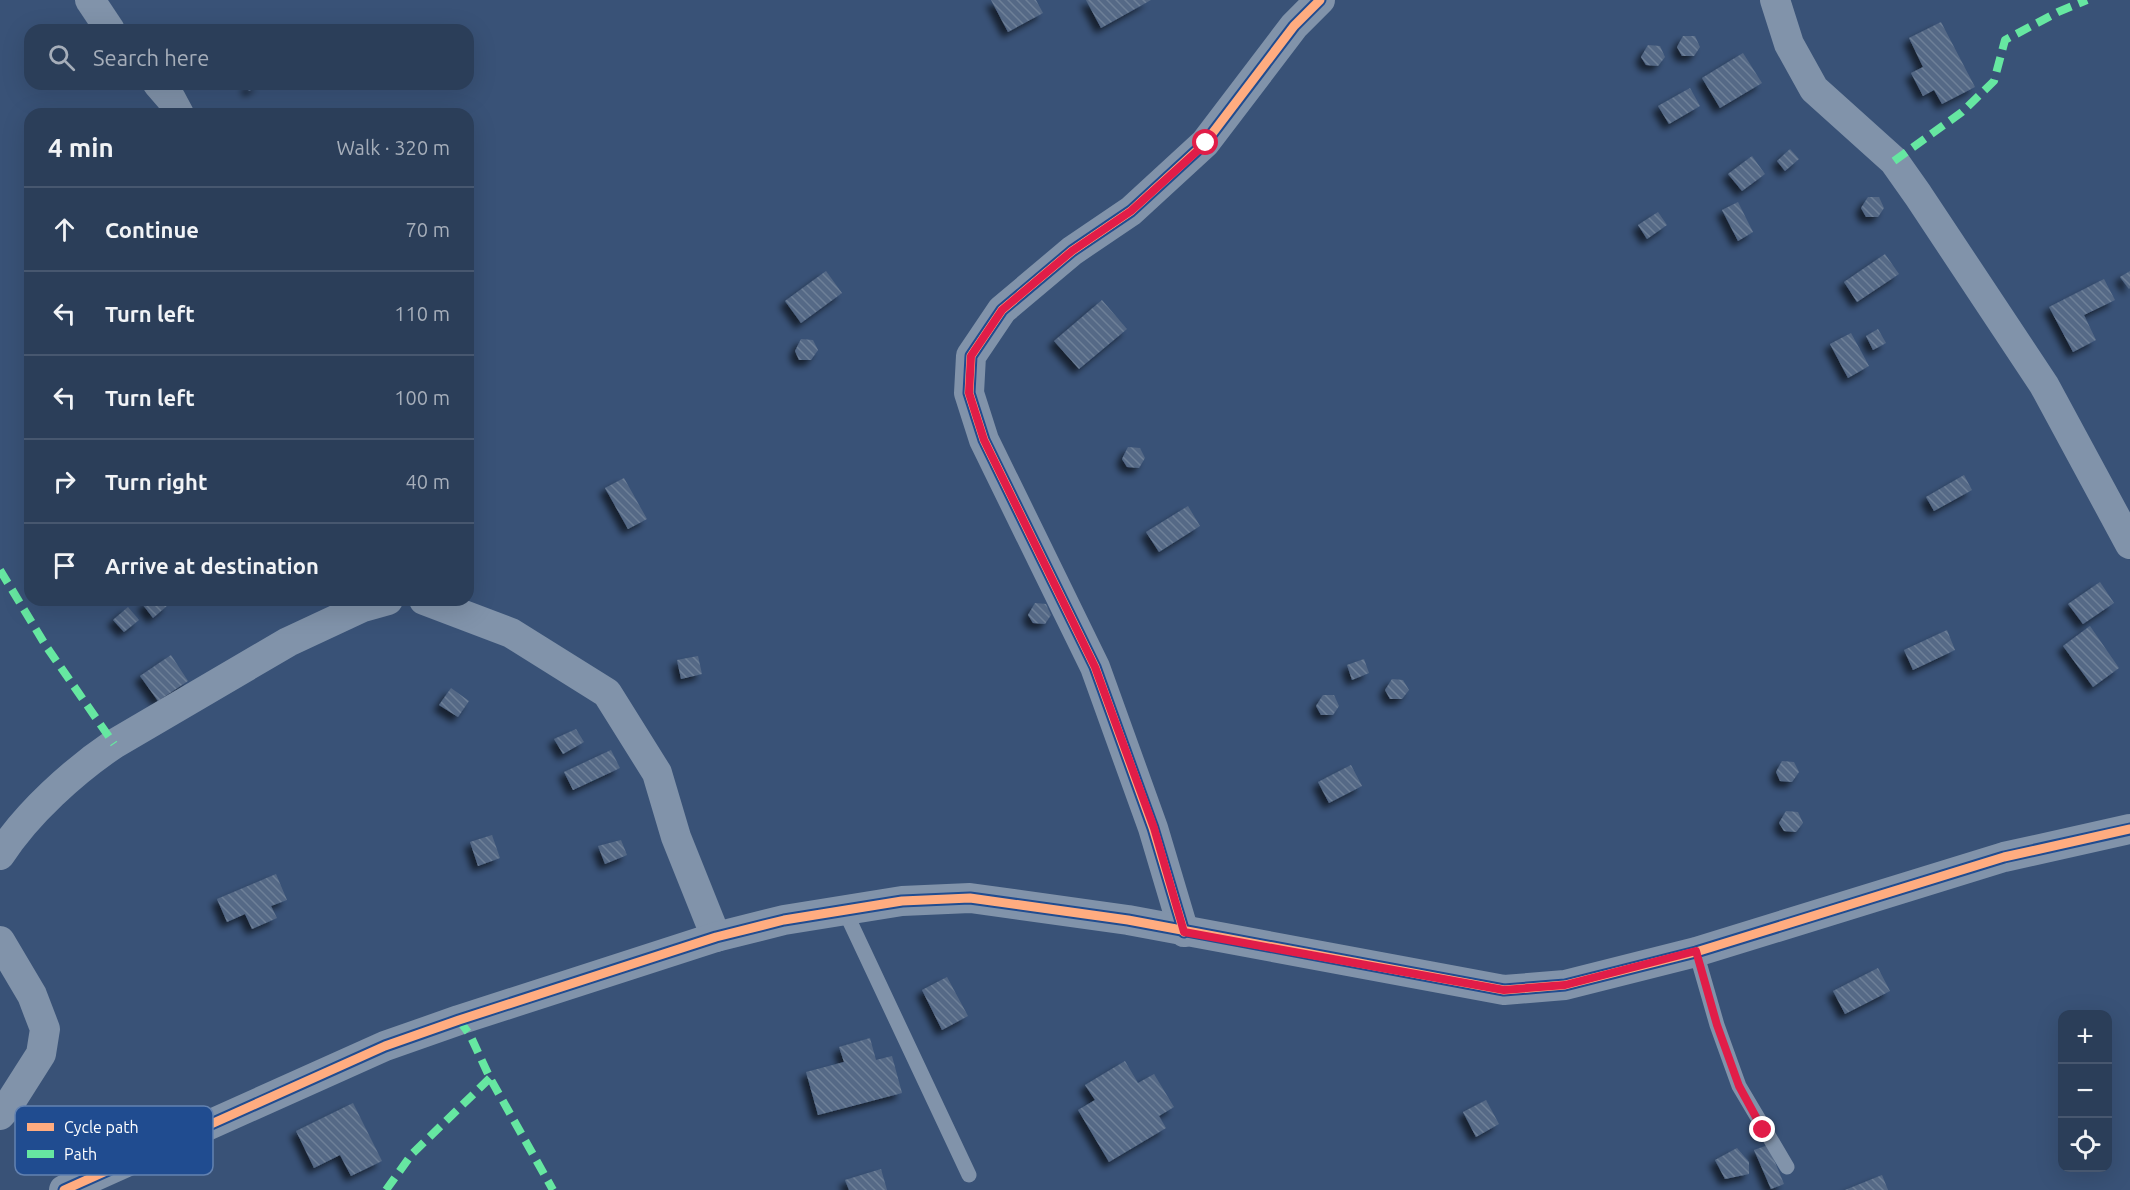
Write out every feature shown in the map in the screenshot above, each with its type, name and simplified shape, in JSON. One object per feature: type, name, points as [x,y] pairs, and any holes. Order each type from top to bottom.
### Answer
[{"type":"street","points":[[90,0],[106,24]]},
{"type":"street","points":[[1184,932],[1154,828],[1095,667],[984,440],[969,393],[971,356],[1002,310],[1072,251],[1131,211],[1206,143],[1294,26],[1320,0]]},
{"type":"street","points":[[1775,0],[1789,44],[1814,88],[1894,161],[1918,195],[2044,385],[2130,544]]},
{"type":"street","points":[[163,90],[176,108]]},
{"type":"street","points":[[0,855],[28,818],[94,758],[114,744],[288,642],[367,606]]},
{"type":"street","points":[[440,606],[511,633],[607,693],[657,773],[676,837],[716,937]]},
{"type":"street","points":[[213,1123],[385,1046],[459,1020],[716,937],[784,920],[844,909],[902,901],[970,898],[1128,921],[1504,990],[1565,985],[1696,951],[2004,857],[2130,829]]},
{"type":"street","points":[[0,941],[32,995],[45,1029],[40,1054],[0,1115]]},
{"type":"street","points":[[64,1190],[97,1175]]},
{"type":"lane","points":[[844,909],[969,1175]]},
{"type":"lane","points":[[1696,951],[1717,1025],[1739,1086],[1786,1167]]},
{"type":"building","points":[[991,0],[1036,0],[1043,13],[1008,32]]},
{"type":"building","points":[[1086,0],[1151,0],[1101,28]]},
{"type":"building","points":[[1941,22],[1975,87],[1942,104],[1934,90],[1923,96],[1911,73],[1923,67],[1909,38]]},
{"type":"building","points":[[1683,36],[1695,36],[1700,47],[1694,56],[1682,56],[1677,47]]},
{"type":"building","points":[[1648,45],[1660,46],[1665,57],[1658,66],[1646,65],[1641,57]]},
{"type":"building","points":[[1743,53],[1762,83],[1720,108],[1702,78]]},
{"type":"building","points":[[1690,88],[1700,106],[1669,124],[1658,106]]},
{"type":"building","points":[[1790,149],[1799,159],[1785,171],[1777,161]]},
{"type":"building","points":[[1752,156],[1765,174],[1742,191],[1728,174]]},
{"type":"building","points":[[1868,197],[1879,197],[1884,208],[1878,217],[1866,217],[1861,208]]},
{"type":"building","points":[[1738,202],[1753,232],[1738,241],[1722,210]]},
{"type":"building","points":[[1658,212],[1667,225],[1647,239],[1638,225]]},
{"type":"building","points":[[1885,254],[1899,274],[1857,302],[1844,282]]},
{"type":"building","points":[[826,271],[842,293],[801,323],[785,301]]},
{"type":"building","points":[[2130,271],[2130,288],[2129,289],[2120,277]]},
{"type":"building","points":[[2104,279],[2115,300],[2084,315],[2096,340],[2073,352],[2049,307]]},
{"type":"building","points":[[1102,300],[1127,329],[1079,369],[1054,341]]},
{"type":"building","points":[[1878,329],[1886,343],[1873,350],[1866,336]]},
{"type":"building","points":[[1851,333],[1869,366],[1848,378],[1830,344]]},
{"type":"building","points":[[801,339],[813,340],[818,350],[811,360],[799,360],[795,351]]},
{"type":"building","points":[[1128,447],[1140,448],[1145,458],[1139,468],[1127,467],[1122,459]]},
{"type":"building","points":[[1964,475],[1972,490],[1934,511],[1926,497]]},
{"type":"building","points":[[624,478],[647,519],[628,529],[605,488]]},
{"type":"building","points":[[1188,506],[1200,526],[1159,552],[1146,532]]},
{"type":"building","points":[[2100,582],[2114,603],[2083,624],[2068,604]]},
{"type":"building","points":[[1035,603],[1046,604],[1051,615],[1045,624],[1033,623],[1028,615]]},
{"type":"building","points":[[144,606],[167,606],[153,618]]},
{"type":"building","points":[[128,607],[139,620],[124,632],[113,620]]},
{"type":"building","points":[[2090,626],[2119,668],[2093,687],[2063,646]]},
{"type":"building","points":[[1947,630],[1955,650],[1913,670],[1904,650]]},
{"type":"building","points":[[171,655],[188,681],[158,701],[140,676]]},
{"type":"building","points":[[698,656],[702,674],[681,679],[677,660]]},
{"type":"building","points":[[1364,659],[1369,673],[1352,680],[1347,665]]},
{"type":"building","points":[[1392,679],[1403,680],[1409,690],[1402,699],[1390,699],[1385,690]]},
{"type":"building","points":[[451,688],[469,701],[458,717],[439,705]]},
{"type":"building","points":[[1323,695],[1334,695],[1339,706],[1333,715],[1321,715],[1316,706]]},
{"type":"building","points":[[576,729],[584,742],[563,754],[554,739]]},
{"type":"building","points":[[611,750],[620,768],[573,790],[564,772]]},
{"type":"building","points":[[1782,761],[1794,762],[1799,772],[1792,782],[1780,781],[1776,772]]},
{"type":"building","points":[[1351,765],[1362,786],[1329,803],[1318,782]]},
{"type":"building","points":[[1786,811],[1798,812],[1803,823],[1796,832],[1784,831],[1779,823]]},
{"type":"building","points":[[492,835],[500,858],[478,866],[470,842]]},
{"type":"building","points":[[621,840],[627,855],[605,864],[598,846]]},
{"type":"building","points":[[276,874],[287,900],[271,906],[277,918],[252,929],[245,914],[227,922],[217,899]]},
{"type":"building","points":[[1878,968],[1890,991],[1845,1014],[1833,991]]},
{"type":"building","points":[[947,977],[968,1016],[942,1030],[922,990]]},
{"type":"building","points":[[870,1038],[876,1060],[892,1056],[902,1093],[818,1115],[806,1072],[844,1062],[839,1047]]},
{"type":"building","points":[[1125,1061],[1138,1083],[1154,1074],[1174,1107],[1159,1116],[1166,1128],[1109,1162],[1078,1110],[1095,1100],[1085,1085]]},
{"type":"building","points":[[1486,1100],[1499,1124],[1476,1137],[1463,1112]]},
{"type":"building","points":[[353,1103],[382,1161],[351,1176],[340,1155],[314,1168],[296,1131]]},
{"type":"building","points":[[1768,1145],[1784,1184],[1771,1189],[1754,1150]]},
{"type":"building","points":[[1737,1148],[1749,1162],[1749,1174],[1725,1179],[1715,1160]]},
{"type":"building","points":[[881,1169],[887,1190],[849,1190],[845,1180]]},
{"type":"building","points":[[1882,1175],[1888,1190],[1845,1190]]},
{"type":"marked path","points":[[1894,161],[1962,112],[1994,81],[2005,40],[2058,12],[2087,0]]},
{"type":"marked path","points":[[0,570],[46,646],[114,744]]},
{"type":"marked path","points":[[459,1020],[470,1035],[490,1078],[553,1190]]},
{"type":"marked path","points":[[386,1190],[412,1154],[490,1078]]},
{"type":"cycle path","points":[[1184,932],[1153,828],[1095,667],[984,440],[969,393],[971,356],[1002,310],[1072,251],[1131,211],[1205,143],[1294,26],[1320,0]]},
{"type":"cycle path","points":[[213,1123],[385,1046],[716,937],[784,920],[902,901],[970,898],[1128,920],[1504,990],[1565,985],[1696,952],[2004,857],[2130,829]]},
{"type":"cycle path","points":[[64,1190],[97,1175]]},
{"type":"route","points":[[1206,143],[1131,211],[1072,251],[1002,310],[971,356],[969,393],[984,440],[1095,667],[1154,828],[1184,932],[1504,990],[1565,985],[1696,951],[1717,1025],[1739,1086],[1763,1130]]}]
